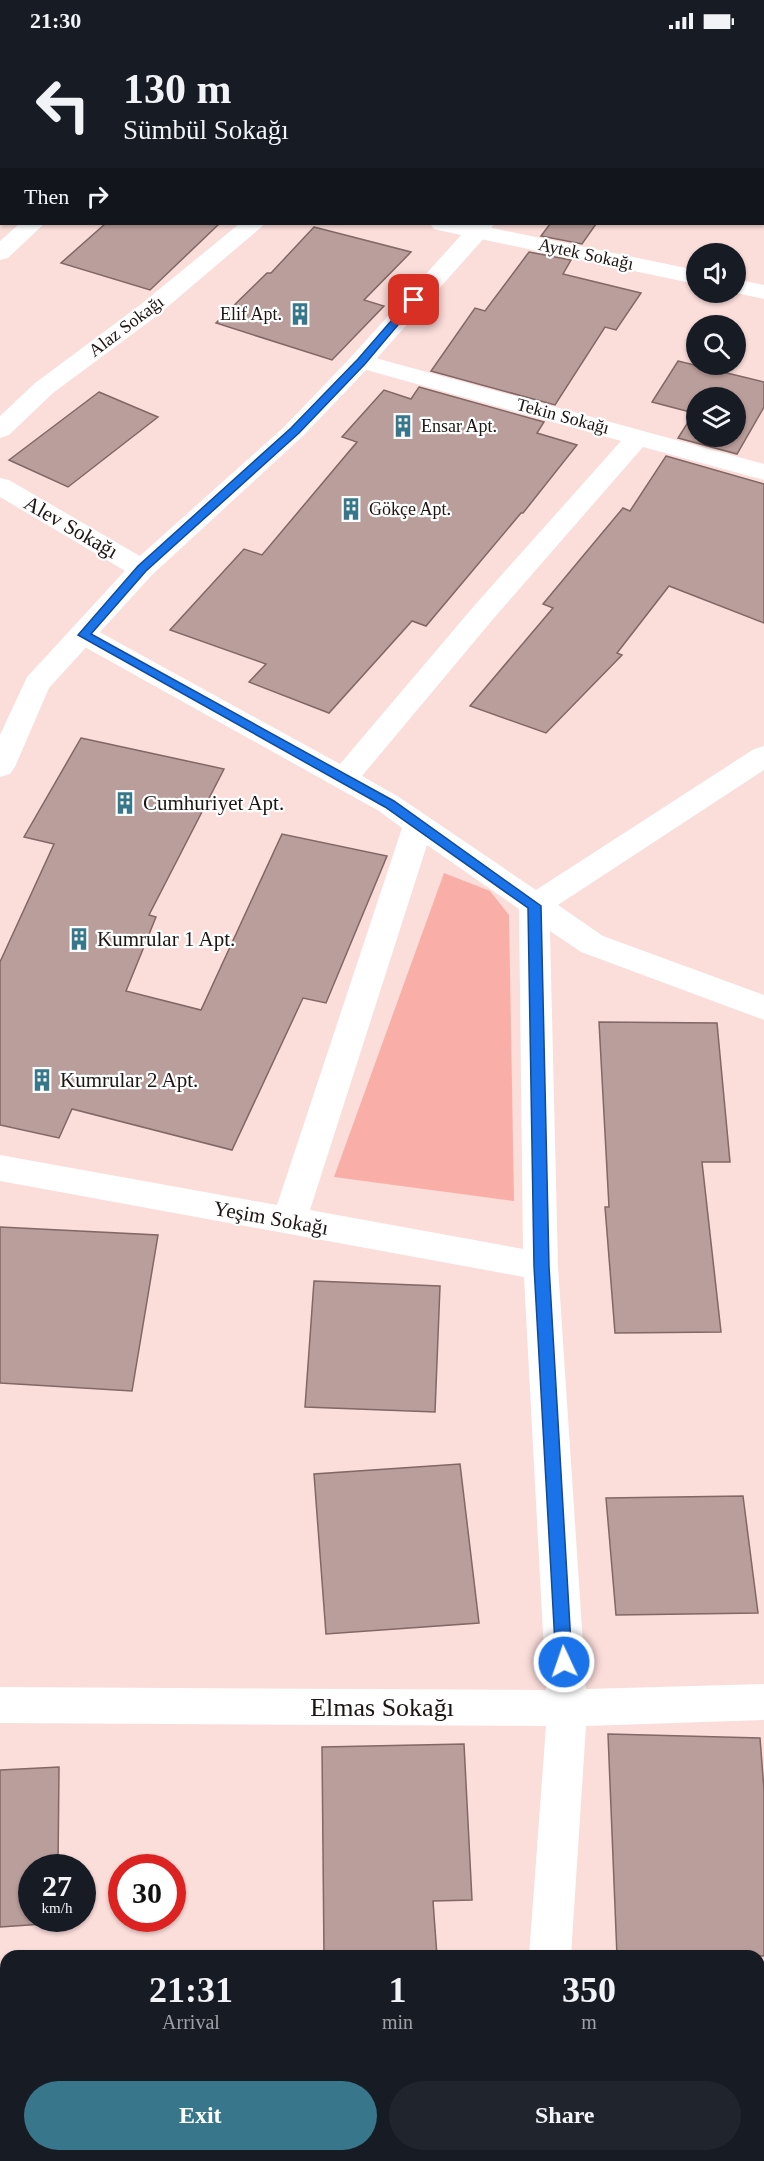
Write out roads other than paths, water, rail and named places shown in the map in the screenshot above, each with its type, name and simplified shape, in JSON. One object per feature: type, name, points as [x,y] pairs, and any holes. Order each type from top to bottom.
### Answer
[{"type":"street","points":[[0,253],[31,225]]},
{"type":"street","name":"Alaz Sokağı","points":[[0,430],[44,388],[149,310],[252,225]]},
{"type":"street","name":"Aytek Sokağı","points":[[455,225],[480,227],[686,275]]},
{"type":"street","points":[[0,767],[37,684],[142,569],[295,430],[361,362],[480,227]]},
{"type":"street","points":[[746,288],[764,292]]},
{"type":"street","name":"Tekin Sokağı","points":[[361,362],[639,436],[764,472]]},
{"type":"street","points":[[344,779],[484,612],[639,436]]},
{"type":"street","name":"Alev Sokağı","points":[[0,486],[142,569]]},
{"type":"street","points":[[84,635],[389,804],[592,944],[764,1008]]},
{"type":"street","points":[[534,906],[764,756]]},
{"type":"street","points":[[290,1221],[418,825]]},
{"type":"street","points":[[534,906],[541,1266],[567,1708],[550,1950]]},
{"type":"street","name":"Yeşim Sokağı","points":[[0,1168],[541,1266]]},
{"type":"street","name":"Elmas Sokağı","points":[[0,1705],[567,1708],[764,1702]]},
{"type":"place","name":"Elif Apt.","points":[[300,314]]},
{"type":"place","name":"Ensar Apt.","points":[[403,426]]},
{"type":"place","name":"Gökçe Apt.","points":[[351,509]]},
{"type":"place","name":"Cumhuriyet Apt.","points":[[125,803]]},
{"type":"place","name":"Kumrular 1 Apt.","points":[[79,939]]},
{"type":"place","name":"Kumrular 2 Apt.","points":[[42,1080]]}]
